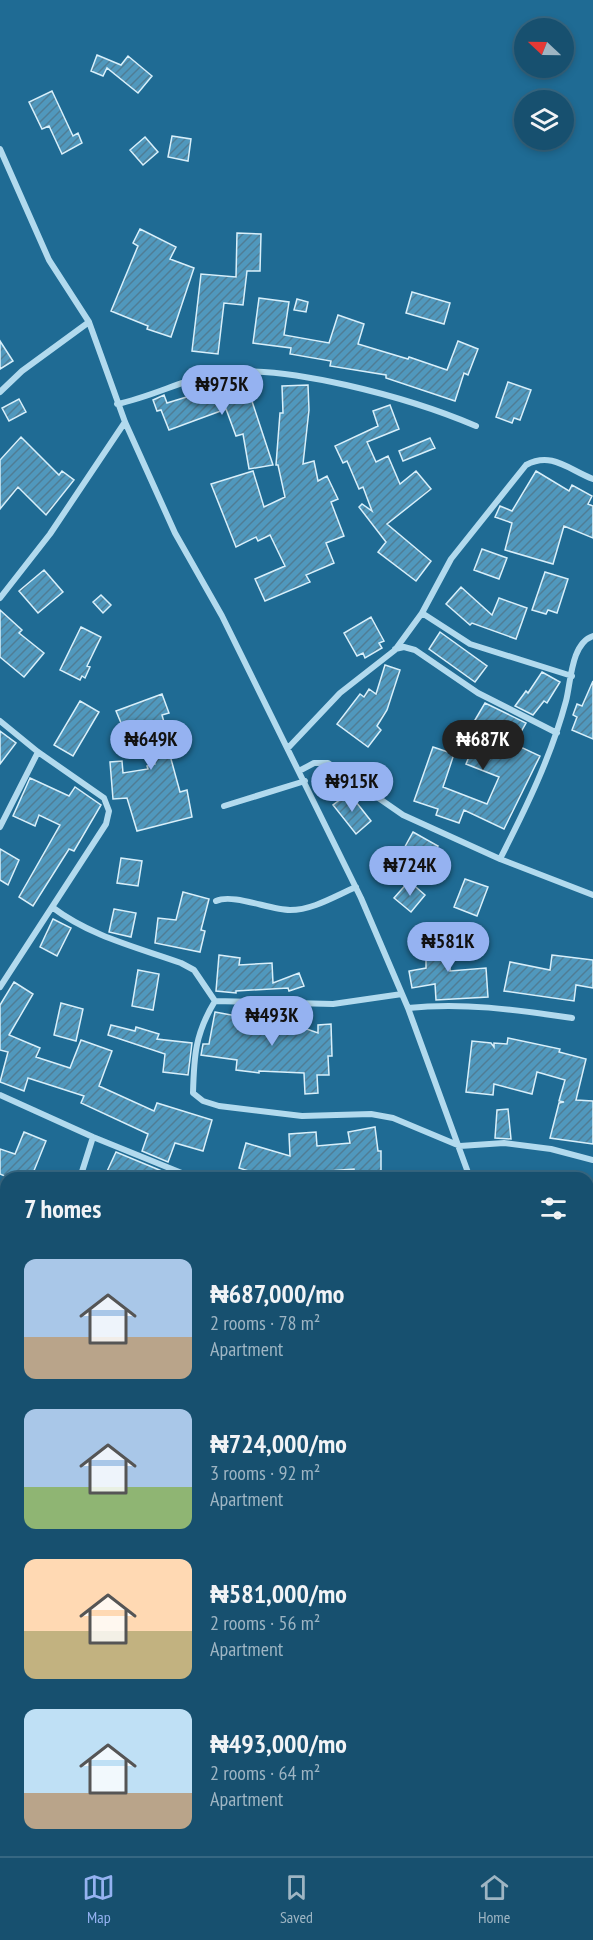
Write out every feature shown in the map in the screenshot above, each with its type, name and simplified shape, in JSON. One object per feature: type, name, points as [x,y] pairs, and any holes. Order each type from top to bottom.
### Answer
[{"type":"street","points":[[0,149],[49,260],[89,322],[124,422],[175,533],[222,616],[356,887],[408,1008],[468,1172]]},
{"type":"street","points":[[0,392],[22,371],[89,322]]},
{"type":"street","points":[[117,404],[146,398],[213,374],[244,370],[276,373],[431,407],[476,426]]},
{"type":"street","points":[[0,598],[50,534],[124,422]]},
{"type":"street","points":[[288,748],[340,693],[395,650],[422,613],[451,559],[526,465],[538,458],[560,462],[593,479]]},
{"type":"street","points":[[422,613],[470,644],[572,676]]},
{"type":"street","points":[[500,859],[530,800],[557,733],[581,643],[593,636]]},
{"type":"street","points":[[395,650],[404,647],[415,651],[478,693],[557,733]]},
{"type":"street","points":[[0,721],[104,798],[108,811],[106,824],[0,987]]},
{"type":"street","points":[[0,827],[39,752]]},
{"type":"street","points":[[299,771],[314,763],[328,763],[403,815],[500,859],[593,895]]},
{"type":"street","points":[[224,806],[304,782]]},
{"type":"street","points":[[216,901],[229,899],[289,910],[306,908],[356,887]]},
{"type":"street","points":[[52,907],[73,924],[88,931],[181,963],[194,970],[215,1001]]},
{"type":"street","points":[[215,1001],[333,1004],[402,994]]},
{"type":"street","points":[[215,1001],[204,1020],[194,1051],[194,1093],[203,1101],[219,1106],[302,1116],[382,1116],[421,1129],[460,1146],[504,1143],[551,1149],[593,1160]]},
{"type":"street","points":[[408,1008],[445,1004],[495,1007],[572,1018]]},
{"type":"street","points":[[0,1095],[93,1137],[179,1172]]},
{"type":"street","points":[[82,1172],[93,1137]]},
{"type":"building","points":[[97,55],[121,65],[128,56],[152,76],[138,93],[107,68],[103,76],[91,71]]},
{"type":"building","points":[[52,91],[73,136],[78,133],[82,143],[62,154],[49,126],[42,129],[29,102]]},
{"type":"building","points":[[172,136],[191,139],[188,161],[168,157]]},
{"type":"building","points":[[145,137],[158,152],[143,165],[130,150]]},
{"type":"building","points":[[140,229],[176,247],[170,259],[194,268],[171,337],[147,329],[148,326],[111,311],[138,246],[133,243]]},
{"type":"building","points":[[237,233],[261,234],[260,271],[247,271],[243,305],[224,303],[218,354],[192,351],[201,274],[236,277]]},
{"type":"building","points":[[412,292],[450,303],[444,324],[406,313]]},
{"type":"building","points":[[259,298],[289,302],[284,335],[329,343],[338,315],[364,324],[358,344],[408,359],[409,357],[447,370],[458,341],[478,349],[468,375],[464,373],[455,401],[386,378],[386,375],[330,366],[331,361],[290,354],[291,348],[253,343]]},
{"type":"building","points":[[297,299],[308,302],[306,312],[294,310]]},
{"type":"building","points":[[0,341],[13,361],[0,369]]},
{"type":"building","points":[[244,377],[273,465],[249,469],[243,434],[236,436],[226,409],[169,430],[161,410],[157,411],[153,400],[164,395],[167,403]]},
{"type":"building","points":[[508,382],[531,390],[520,420],[514,418],[512,423],[496,417]]},
{"type":"building","points":[[308,385],[309,410],[303,464],[314,461],[318,481],[327,476],[338,499],[331,502],[344,536],[326,543],[334,563],[306,575],[310,582],[265,601],[255,579],[285,566],[270,535],[258,541],[256,537],[236,547],[211,484],[253,471],[264,507],[285,497],[278,465],[276,465],[280,413],[283,413],[282,386]]},
{"type":"building","points":[[19,399],[26,412],[9,421],[2,408]]},
{"type":"building","points":[[390,405],[399,429],[367,442],[376,462],[388,456],[400,484],[416,471],[431,489],[387,524],[431,561],[416,581],[378,552],[386,542],[359,507],[362,504],[372,511],[363,487],[359,489],[347,461],[343,463],[335,446],[378,426],[373,411]]},
{"type":"building","points":[[21,437],[59,475],[62,471],[74,480],[46,515],[18,487],[0,509],[0,460]]},
{"type":"building","points":[[430,438],[435,448],[403,461],[399,451]]},
{"type":"building","points":[[536,471],[569,491],[572,485],[592,496],[588,504],[593,506],[593,538],[564,526],[553,564],[505,550],[512,523],[495,517],[500,506],[512,511]]},
{"type":"building","points":[[482,549],[507,558],[499,579],[474,570]]},
{"type":"building","points":[[44,570],[63,592],[38,613],[19,591]]},
{"type":"building","points":[[545,572],[568,579],[557,613],[548,610],[546,614],[532,610]]},
{"type":"building","points":[[461,587],[492,615],[499,598],[527,608],[516,639],[472,623],[470,625],[446,604]]},
{"type":"building","points":[[101,595],[111,605],[103,613],[93,602]]},
{"type":"building","points":[[0,610],[22,630],[19,633],[44,653],[24,677],[0,657]]},
{"type":"building","points":[[371,617],[384,641],[379,643],[382,648],[365,658],[363,653],[357,656],[344,633]]},
{"type":"building","points":[[81,627],[101,637],[87,666],[90,667],[85,678],[82,676],[80,680],[60,670]]},
{"type":"building","points":[[440,632],[487,666],[475,682],[429,649]]},
{"type":"building","points":[[385,665],[400,670],[387,710],[377,726],[381,730],[368,747],[337,724],[360,694],[364,697],[369,689],[376,694]]},
{"type":"building","points":[[542,672],[560,682],[547,703],[544,701],[533,715],[515,706],[526,691],[528,693]]},
{"type":"building","points":[[593,681],[593,739],[572,730],[577,717],[573,715],[577,704],[582,706]]},
{"type":"building","points":[[162,694],[169,713],[162,715],[171,747],[168,748],[180,792],[187,790],[192,817],[137,831],[127,798],[113,799],[110,762],[122,761],[123,773],[148,769],[147,766],[155,764],[142,723],[124,730],[116,711]]},
{"type":"building","points":[[80,701],[99,712],[73,756],[54,745]]},
{"type":"building","points":[[485,703],[526,723],[514,744],[540,756],[504,829],[464,810],[459,823],[436,815],[438,809],[414,801],[433,747],[454,754],[443,787],[487,804],[499,777],[466,764],[480,730],[472,725]]},
{"type":"building","points":[[0,731],[16,743],[0,764]]},
{"type":"building","points":[[30,778],[69,796],[75,787],[101,805],[74,851],[69,849],[33,906],[19,897],[60,825],[39,815],[35,826],[13,816]]},
{"type":"building","points":[[349,793],[371,821],[356,834],[333,805]]},
{"type":"building","points":[[413,832],[438,846],[425,868],[401,854]]},
{"type":"building","points":[[0,849],[19,860],[8,885],[0,880]]},
{"type":"building","points":[[121,858],[142,861],[138,886],[117,883]]},
{"type":"building","points":[[465,879],[488,887],[477,916],[454,907]]},
{"type":"building","points":[[409,881],[425,895],[411,912],[394,898]]},
{"type":"building","points":[[183,892],[209,899],[201,930],[205,931],[200,952],[155,943],[158,918],[176,920]]},
{"type":"building","points":[[114,909],[136,913],[131,937],[109,932]]},
{"type":"building","points":[[53,919],[71,928],[57,956],[40,947]]},
{"type":"building","points":[[426,934],[451,934],[450,971],[486,968],[488,997],[436,1000],[435,984],[412,988],[409,971],[426,968]]},
{"type":"building","points":[[219,955],[240,958],[239,965],[272,963],[273,983],[299,973],[304,986],[289,991],[288,988],[236,991],[236,993],[216,991]]},
{"type":"building","points":[[552,955],[593,960],[593,988],[576,985],[574,1001],[504,991],[510,962],[550,970]]},
{"type":"building","points":[[138,970],[159,974],[153,1010],[132,1006]]},
{"type":"building","points":[[14,982],[33,994],[9,1035],[40,1048],[36,1057],[70,1068],[81,1040],[112,1051],[99,1086],[154,1111],[157,1103],[212,1120],[203,1151],[175,1143],[168,1162],[142,1151],[148,1134],[81,1103],[84,1096],[28,1078],[24,1091],[0,1082],[8,1052],[0,1050],[0,1005]]},
{"type":"building","points":[[61,1003],[83,1009],[76,1041],[54,1035]]},
{"type":"building","points":[[215,1012],[280,1024],[281,1020],[318,1033],[318,1025],[331,1024],[332,1056],[328,1056],[329,1075],[317,1075],[318,1093],[305,1094],[304,1073],[259,1071],[259,1073],[236,1070],[237,1060],[201,1055],[203,1044],[209,1044]]},
{"type":"building","points":[[111,1025],[135,1031],[136,1027],[159,1034],[157,1039],[192,1043],[188,1075],[163,1072],[165,1054],[108,1035]]},
{"type":"building","points":[[508,1038],[560,1049],[559,1052],[586,1059],[576,1100],[593,1101],[593,1144],[550,1138],[559,1103],[564,1102],[559,1101],[565,1080],[537,1072],[532,1094],[494,1084],[493,1095],[466,1092],[472,1041],[491,1043],[494,1047],[494,1043],[507,1044]]},
{"type":"building","points":[[508,1109],[511,1139],[495,1138],[497,1110]]},
{"type":"building","points":[[375,1127],[378,1151],[381,1151],[381,1172],[354,1172],[354,1169],[315,1172],[252,1172],[239,1168],[246,1143],[290,1156],[289,1134],[316,1132],[317,1146],[350,1143],[348,1132]]},
{"type":"building","points":[[24,1132],[46,1141],[33,1172],[0,1172],[0,1149],[15,1154]]},
{"type":"building","points":[[116,1152],[164,1172],[107,1172]]}]
